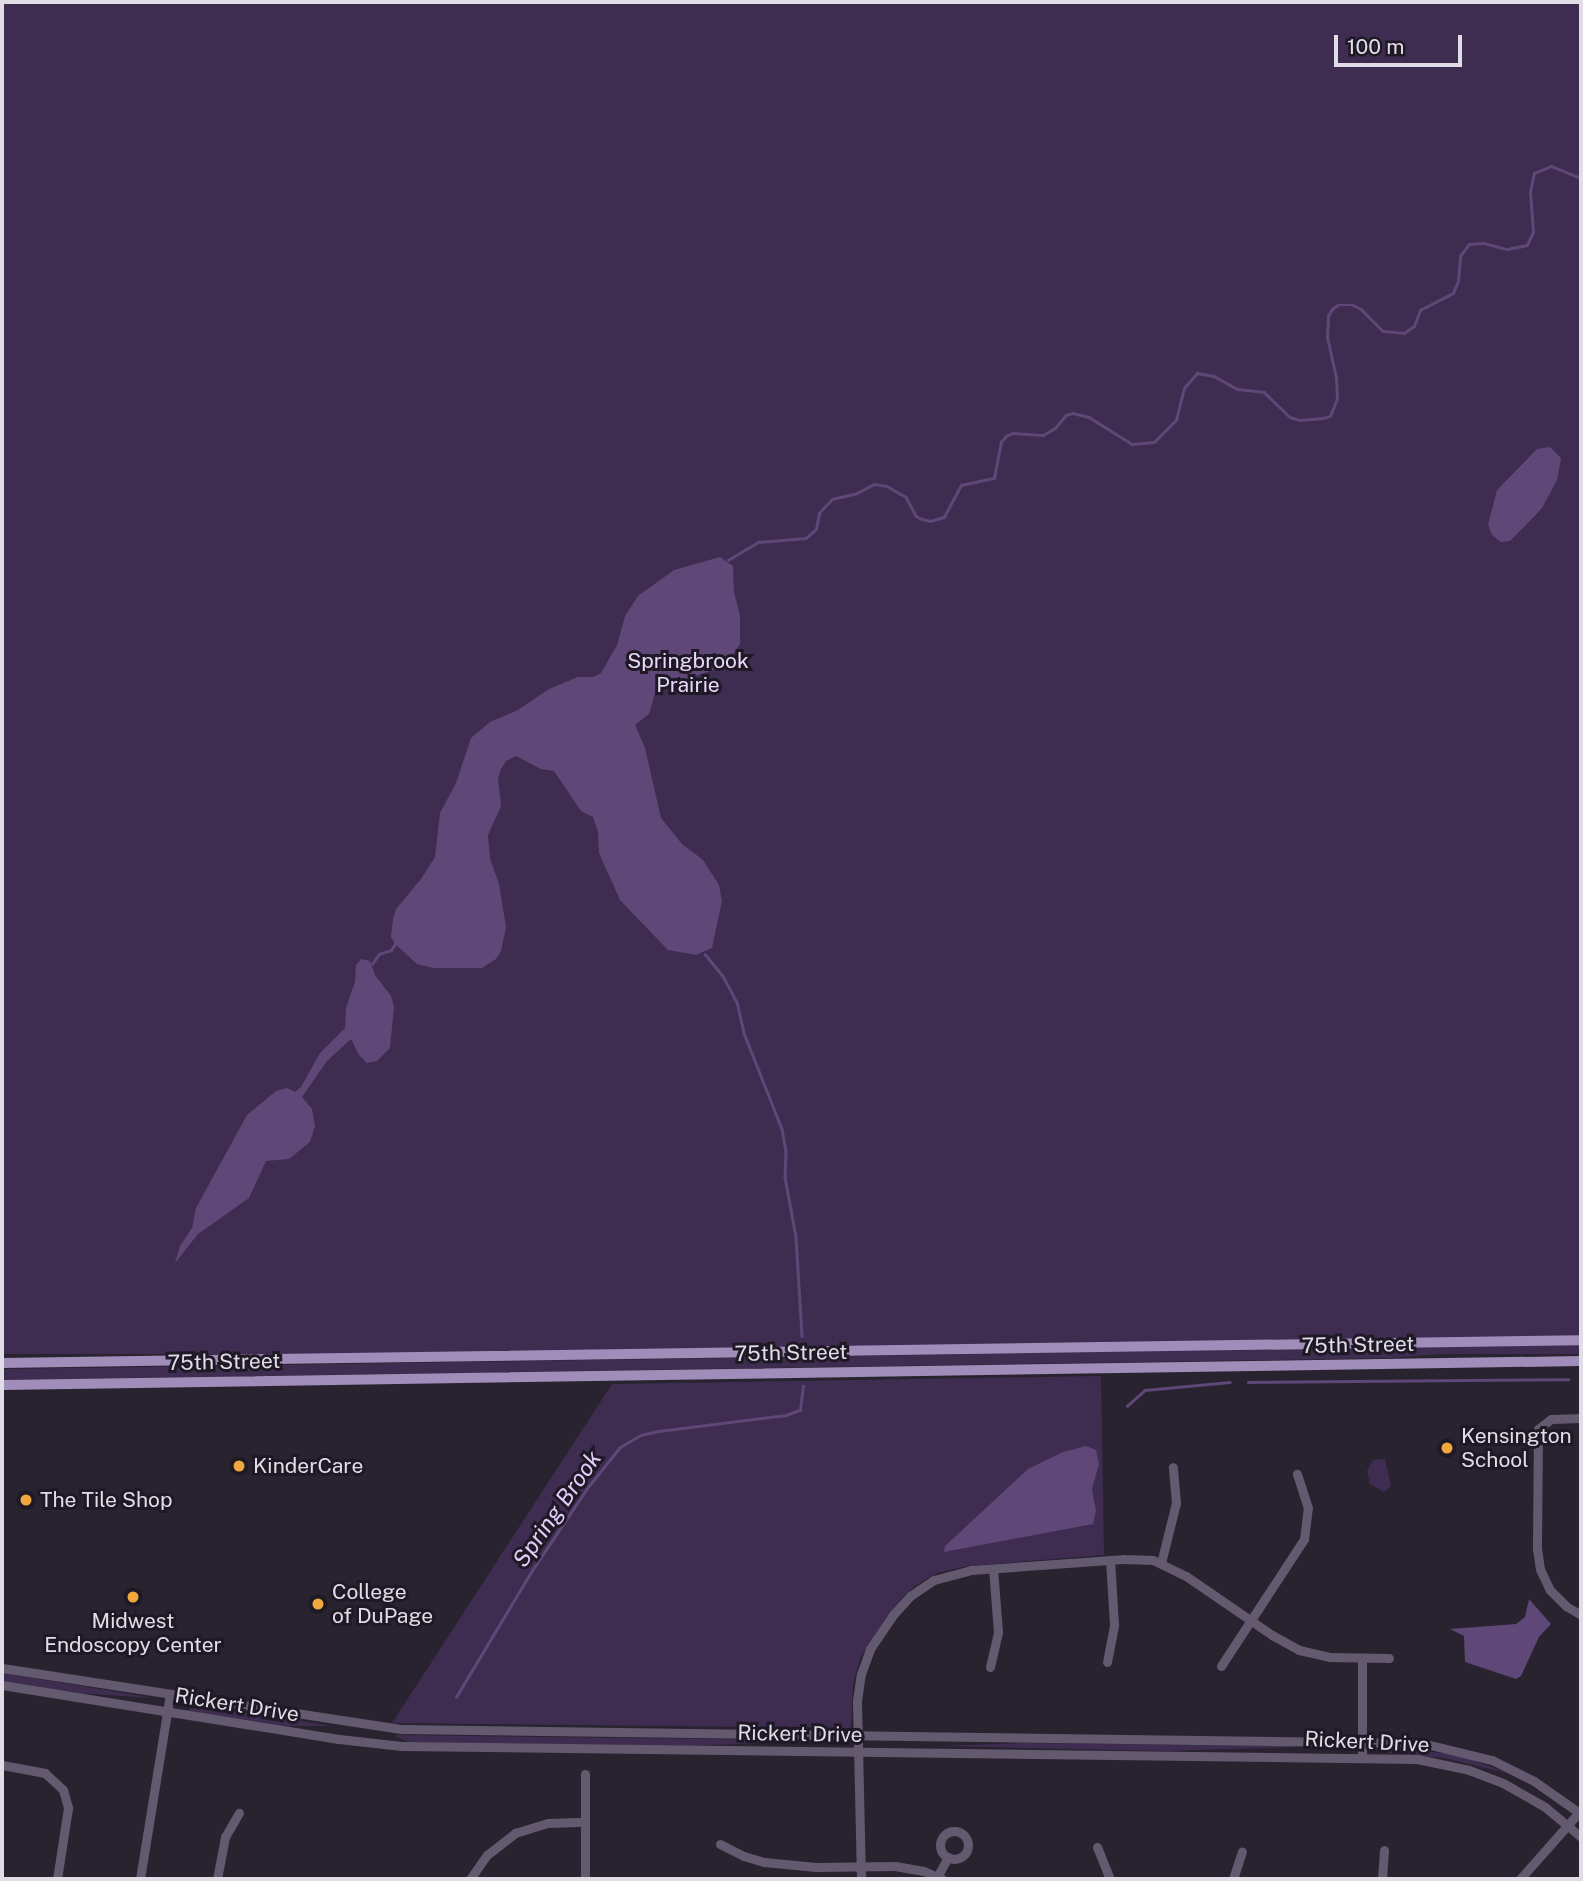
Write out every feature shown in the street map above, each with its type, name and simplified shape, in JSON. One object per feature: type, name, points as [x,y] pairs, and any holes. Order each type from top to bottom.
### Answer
[{"type":"main road","name":"75th Street","points":[[2,1363],[1581,1340]]},
{"type":"main road","name":"75th Street","points":[[2,1385],[1581,1361]]},
{"type":"street","points":[[1581,1418],[1551,1419],[1538,1429],[1537,1548],[1540,1569],[1550,1590],[1566,1606],[1581,1615]]},
{"type":"street","points":[[1161,1563],[1176,1503],[1173,1467]]},
{"type":"street","points":[[1221,1666],[1304,1539],[1308,1508],[1297,1474]]},
{"type":"street","points":[[1107,1662],[1114,1625],[1110,1560]]},
{"type":"street","points":[[861,1879],[858,1701],[863,1665],[877,1637],[899,1607],[915,1592],[934,1580],[958,1572],[1110,1560],[1161,1563],[1186,1576],[1251,1622],[1299,1650],[1329,1657],[1389,1658]]},
{"type":"street","points":[[990,1667],[998,1632],[993,1569]]},
{"type":"street","points":[[1362,1659],[1363,1757]]},
{"type":"street","name":"Rickert Drive","points":[[2,1668],[402,1729],[1422,1743],[1492,1760],[1534,1781],[1581,1812]]},
{"type":"street","name":"Rickert Drive","points":[[2,1685],[402,1746],[1417,1759],[1469,1770],[1518,1791],[1569,1825],[1581,1837]]},
{"type":"street","points":[[140,1879],[170,1694]]},
{"type":"street","points":[[2,1765],[45,1773],[63,1790],[68,1808],[57,1879]]},
{"type":"street","points":[[585,1774],[585,1879]]},
{"type":"street","points":[[1520,1879],[1581,1812]]},
{"type":"street","points":[[217,1879],[225,1837],[239,1813]]},
{"type":"street","points":[[470,1879],[487,1855],[515,1833],[548,1823],[585,1822]]},
{"type":"street","points":[[720,1844],[764,1862],[816,1867],[903,1867],[940,1878],[948,1857]]},
{"type":"street","points":[[1097,1847],[1110,1879]]},
{"type":"street","points":[[1381,1879],[1384,1850]]},
{"type":"street","points":[[1233,1879],[1242,1851]]},
{"type":"green space","name":"Springbrook Prairie","points":[[2,2],[1581,2],[1581,1354],[2,1354]]},
{"type":"green space","points":[[1581,1345],[1581,1350],[1478,1351],[1391,1358],[2,1380],[2,1369]]},
{"type":"green space","points":[[1101,1376],[1104,1555],[968,1566],[937,1573],[915,1586],[903,1597],[860,1658],[853,1685],[851,1728],[392,1723],[612,1384]]},
{"type":"green space","points":[[1385,1459],[1391,1486],[1384,1492],[1370,1484],[1367,1471],[1373,1460]]},
{"type":"green space","points":[[2,1673],[153,1698],[77,1693],[2,1681]]},
{"type":"green space","points":[[190,1708],[259,1714],[331,1726],[286,1726],[189,1711]]},
{"type":"green space","points":[[394,1736],[778,1742],[691,1746],[409,1742]]},
{"type":"green space","points":[[1022,1743],[1294,1747],[1164,1751],[941,1746]]},
{"type":"green space","points":[[1389,1747],[1458,1755],[1510,1774],[1445,1758],[1388,1753],[1386,1749]]},
{"type":"shaded area","points":[[1550,447],[1561,458],[1557,480],[1542,508],[1510,541],[1501,542],[1492,535],[1488,525],[1497,490],[1537,449]]},
{"type":"shaded area","points":[[720,557],[733,566],[734,592],[740,616],[740,644],[728,662],[719,668],[656,690],[649,714],[635,725],[645,748],[661,818],[682,844],[703,860],[719,885],[722,901],[712,948],[696,955],[668,950],[620,900],[599,853],[598,832],[593,817],[581,811],[554,771],[541,769],[516,756],[506,761],[501,769],[498,778],[501,806],[488,835],[490,859],[499,884],[506,927],[501,951],[496,959],[482,968],[434,968],[417,964],[391,937],[393,919],[396,909],[435,857],[440,813],[456,783],[471,738],[490,722],[518,710],[549,689],[578,677],[593,677],[601,673],[617,645],[625,616],[638,596],[674,570]]},
{"type":"shaded area","points":[[361,959],[370,961],[375,975],[391,996],[394,1007],[390,1048],[377,1061],[367,1063],[359,1055],[351,1039],[327,1061],[302,1097],[312,1109],[315,1126],[310,1142],[289,1159],[266,1161],[249,1198],[198,1234],[175,1263],[180,1246],[192,1228],[196,1208],[247,1115],[276,1091],[287,1088],[295,1092],[301,1087],[320,1053],[345,1028],[346,1008],[355,982],[356,965]]},
{"type":"shaded area","points":[[1086,1446],[1096,1450],[1099,1464],[1092,1489],[1096,1511],[1093,1524],[944,1552],[945,1546],[1028,1469],[1063,1452]]},
{"type":"shaded area","points":[[1529,1599],[1551,1624],[1539,1637],[1521,1676],[1516,1679],[1465,1662],[1464,1636],[1450,1629],[1516,1624],[1525,1617]]},
{"type":"waterway","name":"Spring Brook","points":[[728,560],[758,542],[806,538],[816,529],[819,513],[832,499],[857,493],[874,484],[887,486],[906,497],[916,516],[922,519],[930,521],[944,517],[961,485],[994,478],[1001,442],[1006,436],[1013,433],[1043,435],[1055,428],[1066,415],[1073,413],[1089,417],[1132,444],[1154,442],[1176,420],[1184,388],[1197,373],[1214,376],[1237,389],[1264,392],[1290,417],[1300,420],[1330,416],[1337,399],[1336,378],[1327,337],[1328,316],[1332,309],[1338,305],[1353,305],[1361,309],[1383,331],[1404,333],[1414,326],[1420,310],[1453,293],[1458,281],[1460,256],[1469,244],[1484,243],[1507,249],[1527,245],[1533,232],[1530,192],[1534,173],[1551,166],[1581,178]]},
{"type":"waterway","points":[[372,964],[379,954],[391,950],[395,944]]},
{"type":"waterway","name":"Spring Brook","points":[[705,954],[723,976],[737,1002],[744,1033],[782,1129],[786,1151],[785,1177],[796,1237],[802,1336]]},
{"type":"waterway","points":[[1248,1382],[1568,1379]]},
{"type":"waterway","points":[[1127,1406],[1145,1390],[1230,1382]]},
{"type":"waterway","name":"Spring Brook","points":[[456,1697],[531,1572],[588,1487],[620,1447],[641,1435],[659,1431],[786,1415],[800,1410],[803,1386]]},
{"type":"place","name":"Kensington School","points":[[1447,1448]]},
{"type":"place","name":"KinderCare","points":[[239,1466]]},
{"type":"place","name":"The Tile Shop","points":[[26,1500]]},
{"type":"place","name":"Midwest Endoscopy Center","points":[[133,1597]]},
{"type":"place","name":"College of DuPage","points":[[318,1604]]}]
